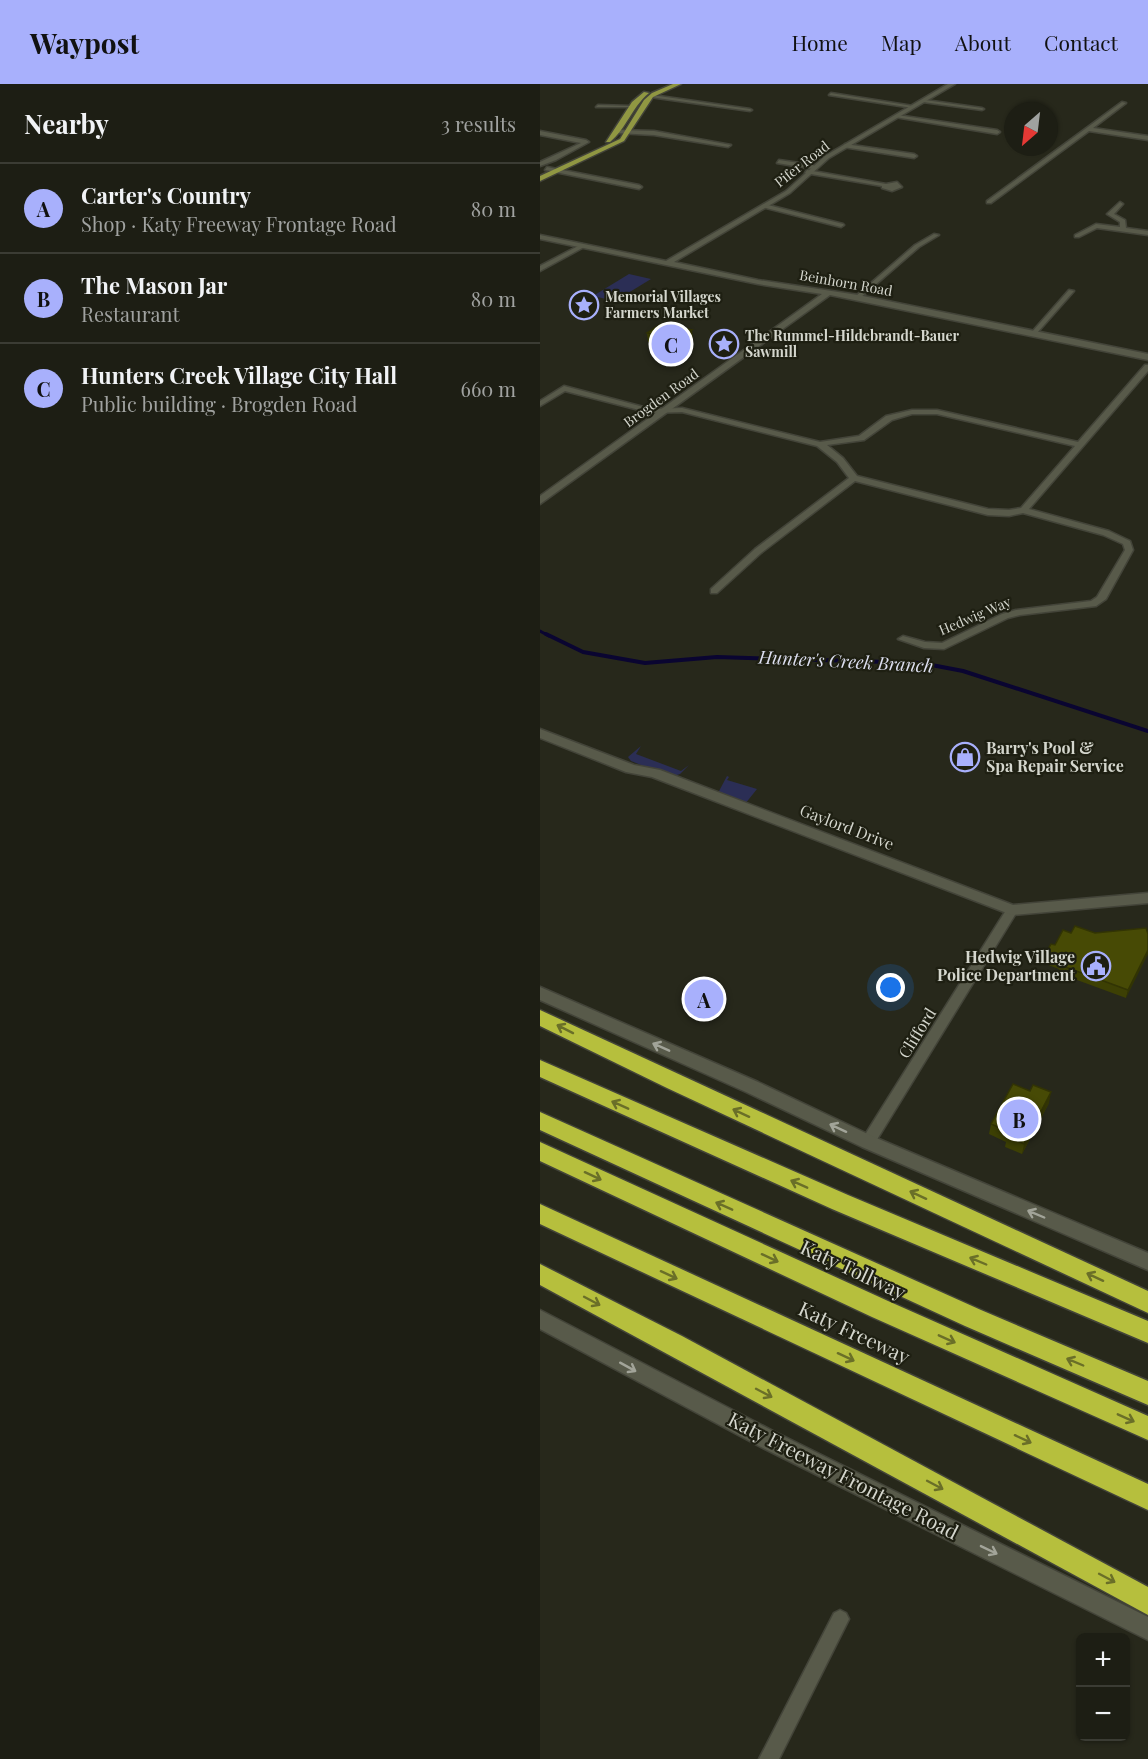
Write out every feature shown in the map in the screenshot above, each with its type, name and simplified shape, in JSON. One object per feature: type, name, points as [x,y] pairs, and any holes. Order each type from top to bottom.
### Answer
[{"type":"highway","points":[[540,1017],[674,1082],[1148,1302]]},
{"type":"highway","points":[[540,1068],[830,1197],[1148,1332]]},
{"type":"highway","name":"Katy Tollway","points":[[540,1122],[973,1318],[1148,1393]]},
{"type":"highway","name":"Katy Tollway","points":[[540,1151],[880,1309],[1148,1428]]},
{"type":"highway","name":"Katy Freeway","points":[[540,1214],[1148,1497]]},
{"type":"highway","points":[[540,1274],[684,1349],[1148,1602]]},
{"type":"main road","points":[[540,179],[611,147],[631,132],[641,108],[651,93],[665,84]]},
{"type":"main road","points":[[544,171],[602,144],[619,132],[630,107],[642,95],[660,92],[678,84]]},
{"type":"street","points":[[775,84],[799,88]]},
{"type":"street","name":"Pifer Road","points":[[667,263],[798,184],[810,170],[846,146],[952,84]]},
{"type":"street","points":[[1097,84],[1125,88]]},
{"type":"street","points":[[651,93],[750,110]]},
{"type":"street","points":[[831,94],[913,107]]},
{"type":"street","points":[[925,101],[981,109]]},
{"type":"street","points":[[990,202],[1124,103]]},
{"type":"street","points":[[598,106],[630,107]]},
{"type":"street","points":[[897,116],[997,132]]},
{"type":"street","points":[[1088,129],[1148,138]]},
{"type":"street","points":[[619,132],[654,133],[728,145]]},
{"type":"street","points":[[540,133],[585,141],[585,145],[540,164]]},
{"type":"street","points":[[846,146],[914,156]]},
{"type":"street","points":[[779,162],[884,185]]},
{"type":"street","points":[[544,171],[556,171],[639,187]]},
{"type":"street","points":[[1120,204],[1110,214],[1123,221],[1123,229]]},
{"type":"street","points":[[764,206],[841,225]]},
{"type":"street","points":[[1077,236],[1096,226],[1148,233]]},
{"type":"street","points":[[858,297],[917,246],[936,235]]},
{"type":"street","name":"Beinhorn Road","points":[[540,237],[827,294],[858,297],[1148,357]]},
{"type":"street","points":[[540,269],[582,246]]},
{"type":"street","points":[[1034,333],[1071,291]]},
{"type":"street","name":"Brogden Road","points":[[540,501],[827,294]]},
{"type":"street","points":[[820,444],[840,460],[854,478],[988,512],[1009,513],[1024,510],[1148,367]]},
{"type":"street","points":[[540,404],[564,388],[651,411],[682,410],[820,444],[861,438],[889,418],[912,412],[937,412],[1080,445]]},
{"type":"street","points":[[714,591],[758,551],[854,478]]},
{"type":"street","name":"Hedwig Way","points":[[903,639],[924,645],[944,646],[1019,612],[1083,607],[1101,599],[1129,550],[1127,543],[1114,536],[1040,517],[1024,510]]},
{"type":"street","name":"Gaylord Drive","points":[[540,733],[631,769],[664,777],[1012,910],[1148,898]]},
{"type":"street","name":"Clifford","points":[[868,1142],[1012,910]]},
{"type":"street","points":[[540,993],[752,1087],[868,1142],[1148,1262]]},
{"type":"street","name":"Katy Freeway Frontage Road","points":[[540,1318],[641,1374],[780,1446],[1148,1629]]},
{"type":"street","points":[[769,1759],[840,1619]]},
{"type":"shaded area","points":[[629,274],[651,279],[615,301],[593,296]]},
{"type":"shaded area","points":[[641,746],[636,754],[681,771],[689,765],[680,774],[671,777],[631,761],[628,757]]},
{"type":"shaded area","points":[[727,776],[729,777],[727,780],[757,789],[745,804],[718,793]]},
{"type":"building","points":[[661,324],[692,330],[674,343],[656,339],[661,336],[647,333]]},
{"type":"building","name":"Hedwig Village Police Department","points":[[1075,926],[1095,933],[1146,928],[1148,950],[1128,990],[1060,965],[1061,962],[1044,956],[1051,944],[1055,945],[1063,930],[1071,933]]},
{"type":"building","points":[[1013,1084],[1030,1091],[1033,1085],[1051,1092],[1024,1144],[1007,1136],[1009,1132],[991,1124]]},
{"type":"waterway","name":"Hunter's Creek Branch","points":[[540,631],[549,636]]},
{"type":"waterway","name":"Hunter's Creek Branch","points":[[546,634],[583,652],[645,663],[717,657],[921,663],[963,671],[1148,731]]},
{"type":"place","name":"Memorial Villages Farmers Market","points":[[584,305]]},
{"type":"place","name":"Hunters Creek Village City Hall","points":[[671,344]]},
{"type":"place","name":"The Rummel-Hildebrandt-Bauer Sawmill","points":[[724,344]]},
{"type":"place","name":"Barry's Pool & Spa Repair Service","points":[[965,757]]},
{"type":"place","name":"Hedwig Village Police Department","points":[[1096,966]]},
{"type":"place","name":"Carter's Country","points":[[704,999]]},
{"type":"place","name":"The Mason Jar","points":[[1019,1119]]}]
